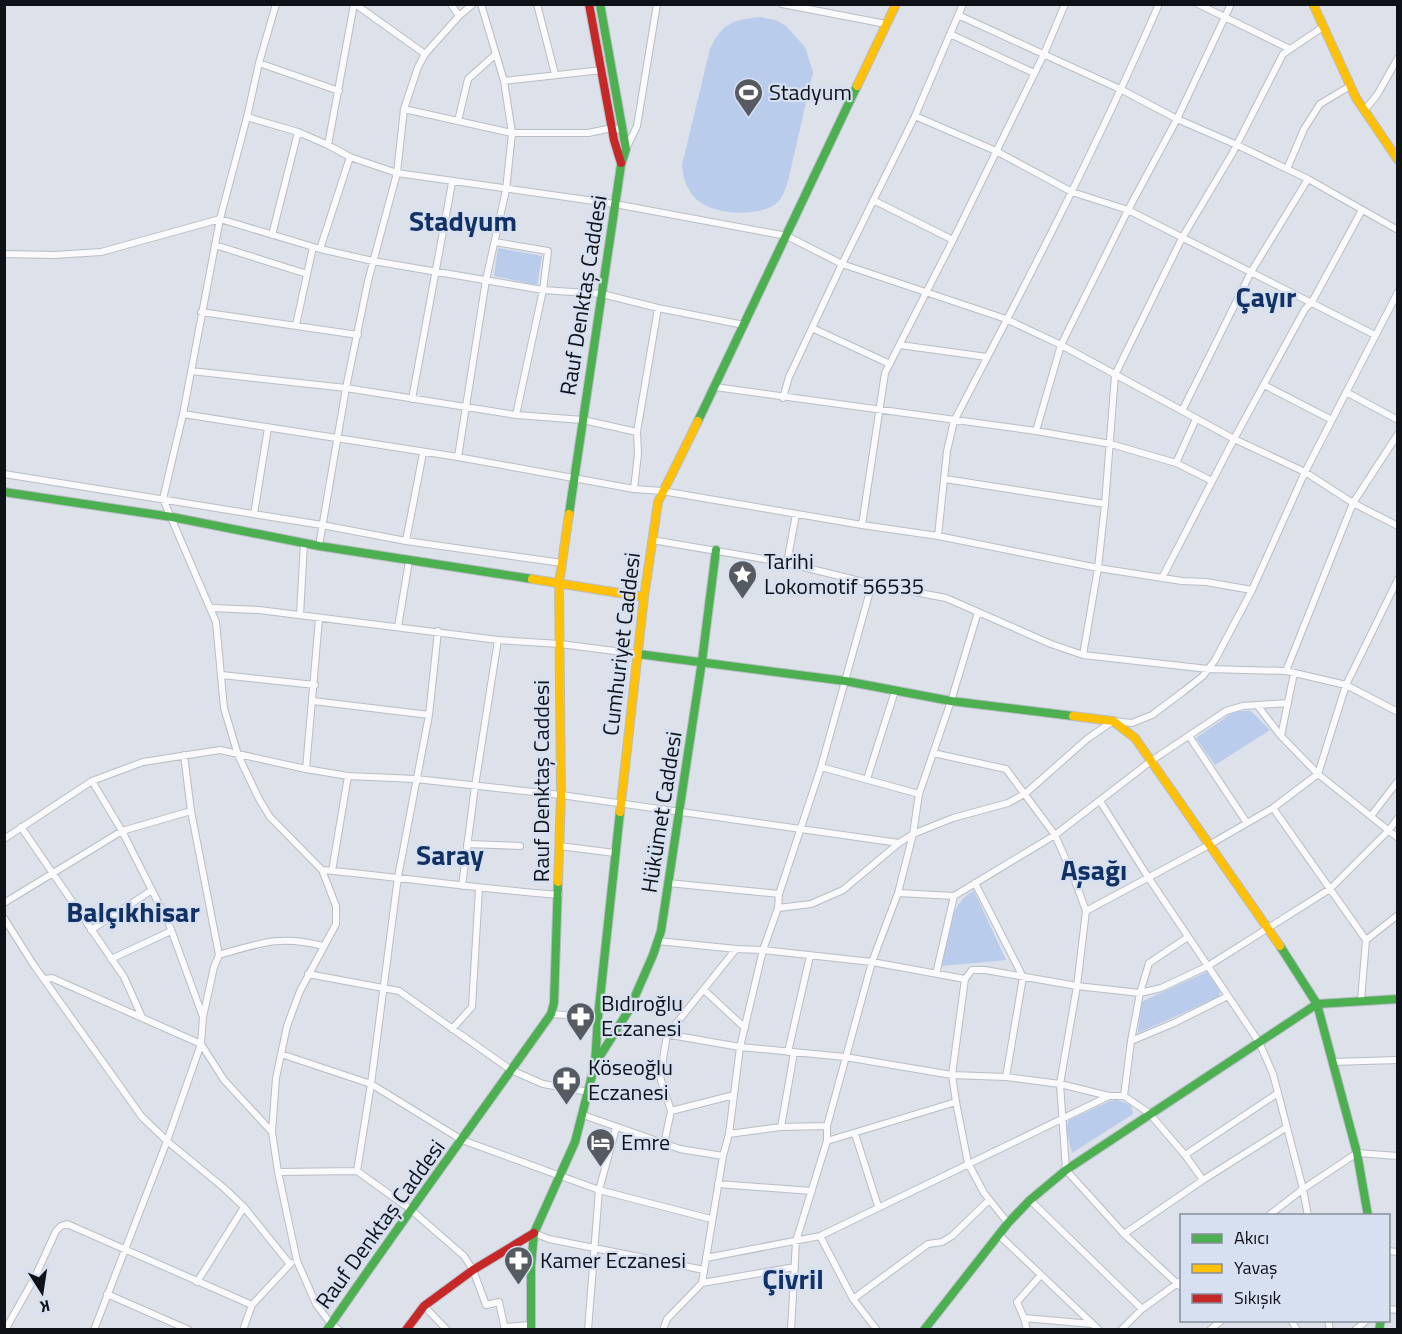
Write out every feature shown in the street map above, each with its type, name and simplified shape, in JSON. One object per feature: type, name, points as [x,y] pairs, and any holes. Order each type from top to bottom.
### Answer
[{"type":"street","points":[[276,4],[220,219],[183,414],[163,499],[212,608],[219,637],[227,723],[238,755],[270,817],[322,870],[338,915],[333,932],[308,974],[292,1009],[276,1078],[272,1132],[297,1261],[329,1327],[339,1329]]},
{"type":"street","points":[[328,145],[354,4],[425,54]]},
{"type":"street","points":[[451,4],[459,16]]},
{"type":"street","points":[[319,546],[346,388],[373,261],[397,173],[404,110],[418,67],[425,54],[473,4]]},
{"type":"street","points":[[458,457],[486,280],[506,190],[512,133],[504,81],[481,4]]},
{"type":"street","points":[[537,4],[555,74]]},
{"type":"street","name":"Rauf Denktaş Caddesi","points":[[588,4],[621,165]]},
{"type":"street","name":"Rauf Denktaş Caddesi","points":[[329,1327],[410,1209],[551,1014],[555,993],[559,896],[560,584],[615,204],[626,149],[600,4]]},
{"type":"street","points":[[626,149],[637,126],[657,4]]},
{"type":"street","points":[[782,4],[886,24]]},
{"type":"street","name":"Cumhuriyet Caddesi","points":[[531,1327],[531,1266],[534,1233],[560,1177],[583,1115],[596,1064],[598,1021],[620,804],[655,512],[662,491],[715,387],[896,4]]},
{"type":"street","points":[[783,398],[789,377],[915,116],[963,4]]},
{"type":"street","points":[[862,525],[885,373],[1044,54],[1065,4]]},
{"type":"street","points":[[938,536],[947,451],[954,421],[1072,192],[1122,90],[1159,4]]},
{"type":"street","points":[[1198,4],[1290,49]]},
{"type":"street","points":[[1036,431],[1061,345],[1128,210],[1177,119],[1231,4]]},
{"type":"street","points":[[1313,4],[1350,86],[1364,111],[1398,160]]},
{"type":"street","points":[[958,15],[1308,179],[1398,230]]},
{"type":"street","points":[[1083,655],[1098,568],[1111,444],[1115,375],[1182,238],[1237,145],[1283,54],[1323,27]]},
{"type":"street","points":[[950,34],[1034,73]]},
{"type":"street","points":[[458,121],[468,79],[496,54]]},
{"type":"street","points":[[1364,111],[1372,102],[1398,58]]},
{"type":"street","points":[[259,63],[339,90]]},
{"type":"street","points":[[504,81],[602,70]]},
{"type":"street","points":[[1390,73],[1398,76]]},
{"type":"street","points":[[1287,169],[1304,129],[1320,104],[1350,86]]},
{"type":"street","points":[[404,110],[512,133],[588,133],[612,128],[624,131]]},
{"type":"street","points":[[915,116],[996,151],[1072,192],[1128,210],[1375,335]]},
{"type":"street","points":[[247,117],[298,132],[350,156],[397,173],[452,183],[615,204],[787,236],[842,264],[927,291],[1006,320],[1061,345],[1234,439],[1305,472],[1353,503],[1398,526]]},
{"type":"street","points":[[272,235],[298,132]]},
{"type":"street","points":[[320,249],[350,156]]},
{"type":"street","points":[[1182,411],[1251,272],[1308,179]]},
{"type":"street","points":[[412,399],[452,183]]},
{"type":"street","points":[[873,200],[953,240]]},
{"type":"street","points":[[1162,578],[1234,439],[1362,210]]},
{"type":"street","points":[[4,254],[54,255],[101,252],[220,219],[320,249],[373,261],[543,290],[602,294],[744,325]]},
{"type":"street","points":[[495,242],[548,251],[543,290],[516,415]]},
{"type":"street","points":[[215,245],[307,274]]},
{"type":"street","points":[[296,325],[313,247]]},
{"type":"street","points":[[212,608],[259,610],[498,640],[560,644],[702,661],[845,681],[951,701],[1132,723],[1152,715],[1184,691],[1215,660],[1252,590],[1305,472],[1398,292]]},
{"type":"street","points":[[634,489],[638,454],[637,432],[658,308]]},
{"type":"street","points":[[201,312],[358,335]]},
{"type":"street","points":[[812,328],[890,364]]},
{"type":"street","points":[[900,345],[987,357]]},
{"type":"street","points":[[191,371],[346,388],[516,415],[583,420],[637,432]]},
{"type":"street","points":[[1264,385],[1332,420]]},
{"type":"street","points":[[715,387],[1036,431],[1111,444],[1176,463],[1212,481]]},
{"type":"street","points":[[1346,392],[1398,420]]},
{"type":"street","points":[[183,414],[458,457],[634,489],[662,491],[938,536],[1098,568],[1252,590]]},
{"type":"street","points":[[1176,463],[1196,419]]},
{"type":"street","points":[[254,514],[268,428]]},
{"type":"street","points":[[1286,671],[1353,503],[1398,434]]},
{"type":"street","points":[[406,541],[423,453]]},
{"type":"street","points":[[4,474],[322,525],[406,541],[562,562]]},
{"type":"street","points":[[945,479],[1105,504]]},
{"type":"street","points":[[4,492],[172,517],[319,546],[644,597]]},
{"type":"street","points":[[788,563],[796,514]]},
{"type":"street","points":[[652,540],[788,563],[872,584],[946,598],[1051,644],[1083,655],[1208,669],[1286,671],[1346,685],[1398,712]]},
{"type":"street","points":[[300,615],[304,543]]},
{"type":"street","name":"Hükümet Caddesi","points":[[596,1064],[639,988],[658,941],[702,661],[716,550]]},
{"type":"street","points":[[398,627],[409,561]]},
{"type":"street","points":[[1086,911],[1274,808],[1318,774],[1346,685],[1398,579]]},
{"type":"street","points":[[702,1283],[711,1219],[729,1134],[740,1047],[764,950],[778,908],[779,894],[821,767],[872,584]]},
{"type":"street","points":[[791,1329],[796,1241],[827,1141],[827,1126],[872,962],[898,893],[913,834],[920,794],[978,612]]},
{"type":"street","points":[[306,769],[319,619]]},
{"type":"street","points":[[357,1171],[371,1084],[398,877],[429,715],[438,631]]},
{"type":"street","points":[[462,886],[498,640]]},
{"type":"street","points":[[1281,736],[1294,673]]},
{"type":"street","points":[[222,675],[315,685]]},
{"type":"street","points":[[867,779],[896,691]]},
{"type":"street","points":[[313,701],[429,715]]},
{"type":"street","points":[[898,893],[954,896],[1055,835],[1151,761],[1230,709],[1288,703]]},
{"type":"street","points":[[1257,705],[1281,736],[1318,774],[1398,838]]},
{"type":"street","points":[[1113,721],[1135,738],[1301,977],[1317,1004],[1357,1153],[1368,1214]]},
{"type":"street","points":[[778,908],[811,904],[843,890],[913,834],[954,818],[1008,803],[1026,793],[1087,739],[1113,721]]},
{"type":"street","points":[[1189,736],[1247,823]]},
{"type":"street","points":[[4,839],[92,781],[142,762],[220,750],[348,776],[416,779],[561,795],[899,843]]},
{"type":"street","points":[[933,753],[1006,769],[1055,835],[1086,911],[1077,986],[1060,1084],[1066,1170],[1124,1234],[1180,1284],[1142,1309],[1121,1329]]},
{"type":"street","points":[[93,1329],[201,1044],[203,1017],[214,967],[219,955],[191,811],[184,755]]},
{"type":"street","points":[[821,767],[920,794]]},
{"type":"street","points":[[332,871],[348,776]]},
{"type":"street","points":[[92,781],[122,831],[152,890],[171,931],[203,1017]]},
{"type":"street","points":[[1371,816],[1398,781]]},
{"type":"street","points":[[1100,801],[1259,1042],[1273,1074],[1308,1214]]},
{"type":"street","points":[[1274,808],[1366,940],[1361,1000]]},
{"type":"street","points":[[4,903],[122,831],[191,811]]},
{"type":"street","points":[[1008,1223],[989,1200],[968,1163],[952,1075],[965,979],[972,970],[1140,993],[1161,988],[1208,966],[1330,889],[1389,830],[1398,818]]},
{"type":"street","points":[[21,827],[124,977],[142,1017]]},
{"type":"street","points":[[468,844],[520,846]]},
{"type":"street","points":[[559,846],[615,853]]},
{"type":"street","points":[[322,870],[559,896]]},
{"type":"street","points":[[668,883],[779,894]]},
{"type":"street","points":[[975,883],[1023,977],[1006,1077]]},
{"type":"street","points":[[452,1029],[472,1007],[479,889]]},
{"type":"street","points":[[91,930],[152,890]]},
{"type":"street","points":[[936,974],[954,896]]},
{"type":"street","points":[[1366,940],[1398,915]]},
{"type":"street","points":[[4,918],[130,1102],[166,1141],[209,1175],[244,1207],[289,1263]]},
{"type":"street","points":[[1390,923],[1397,927]]},
{"type":"street","points":[[111,959],[171,931]]},
{"type":"street","points":[[1124,1096],[1140,993],[1149,963],[1188,936]]},
{"type":"street","points":[[219,955],[278,940],[304,941],[323,946]]},
{"type":"street","points":[[658,941],[872,962],[965,979]]},
{"type":"street","points":[[664,1144],[671,1111],[660,1077],[667,1035],[736,949]]},
{"type":"street","points":[[781,1127],[791,1053],[810,957]]},
{"type":"street","points":[[308,974],[399,991],[511,1070],[543,1084],[589,1092]]},
{"type":"street","points":[[44,979],[52,978],[201,1044],[224,1080],[272,1132]]},
{"type":"street","points":[[704,990],[745,1028]]},
{"type":"street","points":[[1131,1041],[1228,996]]},
{"type":"street","points":[[924,1329],[1008,1223],[1030,1200],[1066,1170],[1317,1004],[1398,999]]},
{"type":"street","points":[[551,1014],[598,1021],[609,1031],[618,1026],[740,1047],[845,1057],[952,1075],[1006,1077],[1060,1084],[1109,1096],[1124,1096],[1149,1113],[1203,1180]]},
{"type":"street","points":[[281,1054],[371,1084],[462,1140],[599,1190],[711,1219]]},
{"type":"street","points":[[1332,1062],[1398,1060]]},
{"type":"street","points":[[1185,1155],[1278,1093]]},
{"type":"street","points":[[671,1111],[734,1095]]},
{"type":"street","points":[[706,1258],[820,1236],[1109,1096]]},
{"type":"street","points":[[827,1141],[956,1102]]},
{"type":"street","points":[[583,1115],[680,1149],[723,1156]]},
{"type":"street","points":[[729,1134],[781,1127],[827,1126]]},
{"type":"street","points":[[1124,1234],[1287,1127]]},
{"type":"street","points":[[588,1329],[599,1190],[616,1128]]},
{"type":"street","points":[[855,1134],[878,1206]]},
{"type":"street","points":[[1269,1214],[1357,1153],[1398,1156]]},
{"type":"street","points":[[278,1172],[357,1171],[410,1209],[464,1256],[473,1270],[486,1305],[499,1302],[505,1328],[531,1327]]},
{"type":"street","points":[[718,1184],[812,1191]]},
{"type":"street","points":[[853,1299],[928,1244],[942,1242],[952,1236],[989,1200]]},
{"type":"street","points":[[1030,1200],[1142,1309]]},
{"type":"street","points":[[197,1282],[244,1207]]},
{"type":"street","points":[[5,1329],[35,1277],[56,1232],[61,1226],[70,1224],[252,1305]]},
{"type":"street","points":[[406,1329],[424,1306],[473,1270],[534,1233],[549,1239],[594,1249],[704,1269]]},
{"type":"street","points":[[999,1235],[1099,1329]]},
{"type":"street","points":[[820,1236],[853,1299],[878,1329]]},
{"type":"street","points":[[243,1329],[252,1305],[289,1263],[297,1261]]},
{"type":"street","points":[[672,1329],[663,1329],[667,1319],[702,1283],[795,1267]]},
{"type":"street","points":[[1027,1329],[1017,1302],[1040,1276]]},
{"type":"street","points":[[107,1294],[189,1329]]},
{"type":"street","points":[[424,1306],[447,1329]]},
{"type":"street","points":[[1024,1318],[1093,1324]]},
{"type":"street","points":[[1210,1329],[1218,1324]]},
{"type":"shaded area","name":"Stadyum","points":[[760,17],[775,20],[786,26],[805,47],[813,72],[788,181],[781,198],[766,209],[745,213],[722,211],[702,204],[695,198],[685,182],[682,165],[714,40],[729,24]]},
{"type":"shaded area","points":[[498,248],[542,256],[537,285],[494,276]]},
{"type":"shaded area","points":[[1235,711],[1251,711],[1270,730],[1215,765],[1196,738]]},
{"type":"shaded area","points":[[974,891],[1006,960],[942,966],[954,913],[966,896]]},
{"type":"shaded area","points":[[1207,972],[1220,991],[1219,997],[1138,1033],[1141,1002]]},
{"type":"shaded area","points":[[1117,1100],[1131,1105],[1133,1114],[1072,1153],[1066,1128],[1069,1120]]},
{"type":"traffic: fast","points":[[569,514],[621,165],[626,149],[600,4]]},
{"type":"traffic: fast","points":[[698,421],[857,86]]},
{"type":"traffic: fast","points":[[4,492],[172,517],[319,546],[532,579]]},
{"type":"traffic: fast","points":[[598,1059],[629,1010],[661,931],[702,661],[716,550]]},
{"type":"traffic: fast","points":[[638,654],[845,681],[951,701],[1073,716]]},
{"type":"traffic: fast","points":[[531,1330],[531,1266],[534,1233],[575,1142],[595,1064],[620,812]]},
{"type":"traffic: fast","points":[[327,1330],[551,1014],[554,1003],[558,882]]},
{"type":"traffic: fast","points":[[1280,946],[1317,1004],[1357,1153],[1368,1214]]},
{"type":"traffic: fast","points":[[924,1330],[1008,1223],[1030,1200],[1066,1170],[1317,1004],[1398,999]]},
{"type":"traffic: fast","points":[[1379,1330],[1381,1322]]},
{"type":"traffic: slow","points":[[857,86],[896,4]]},
{"type":"traffic: slow","points":[[1313,4],[1356,98],[1398,160]]},
{"type":"traffic: slow","points":[[620,812],[644,597],[658,502],[698,421]]},
{"type":"traffic: slow","points":[[558,882],[561,795],[559,584],[569,514]]},
{"type":"traffic: slow","points":[[532,579],[644,597]]},
{"type":"traffic: slow","points":[[1073,716],[1113,721],[1135,738],[1280,946]]},
{"type":"traffic: jam","points":[[589,4],[614,140],[621,163]]},
{"type":"traffic: jam","points":[[406,1330],[424,1306],[473,1270],[534,1233]]},
{"type":"place","name":"Stadyum","points":[[748,118]]},
{"type":"place","name":"Tarihi Lokomotif 56535","points":[[743,600]]},
{"type":"place","name":"Bıdıroğlu Eczanesi","points":[[580,1042]]},
{"type":"place","name":"Köseoğlu Eczanesi","points":[[567,1106]]},
{"type":"place","name":"Emre","points":[[600,1168]]},
{"type":"place","name":"Kamer Eczanesi","points":[[519,1286]]},
{"type":"district","name":"Stadyum","points":[[463,221]]},
{"type":"district","name":"Çayır","points":[[1266,297]]},
{"type":"district","name":"Saray","points":[[450,855]]},
{"type":"district","name":"Aşağı","points":[[1094,870]]},
{"type":"district","name":"Balçıkhisar","points":[[133,912]]},
{"type":"district","name":"Çivril","points":[[793,1279]]}]
